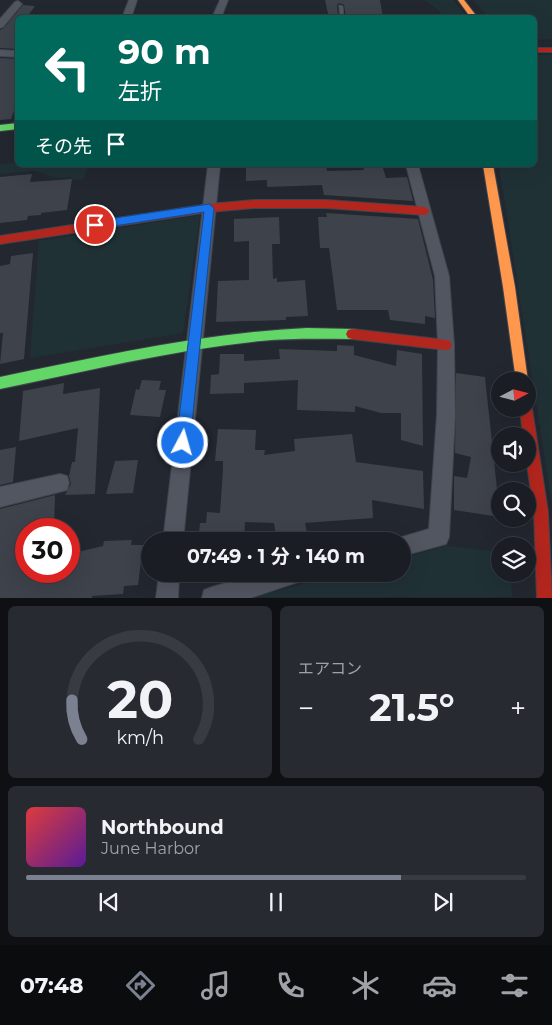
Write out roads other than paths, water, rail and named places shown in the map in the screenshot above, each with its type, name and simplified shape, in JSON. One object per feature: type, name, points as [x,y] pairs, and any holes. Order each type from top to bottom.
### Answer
[{"type":"street","points":[[127,15],[133,0]]},
{"type":"street","points":[[217,15],[224,0]]},
{"type":"street","points":[[461,0],[473,15]]},
{"type":"street","points":[[0,25],[18,4]]},
{"type":"street","points":[[537,50],[552,50]]},
{"type":"street","points":[[0,53],[15,54]]},
{"type":"street","points":[[0,128],[15,126]]},
{"type":"street","points":[[174,532],[214,167]]},
{"type":"street","points":[[411,544],[439,537],[446,415],[446,345],[442,276],[413,167]]},
{"type":"street","points":[[488,167],[509,288],[521,372]]},
{"type":"street","points":[[0,240],[209,208],[254,204],[326,204],[425,211]]},
{"type":"street","points":[[0,383],[194,344],[265,335],[317,332],[372,335],[446,345]]},
{"type":"street","points":[[527,418],[541,512],[545,598]]},
{"type":"street","points":[[0,497],[60,483]]},
{"type":"street","points":[[167,598],[168,582]]},
{"type":"street","points":[[212,598],[267,582]]},
{"type":"lane","points":[[341,6],[342,15]]}]
